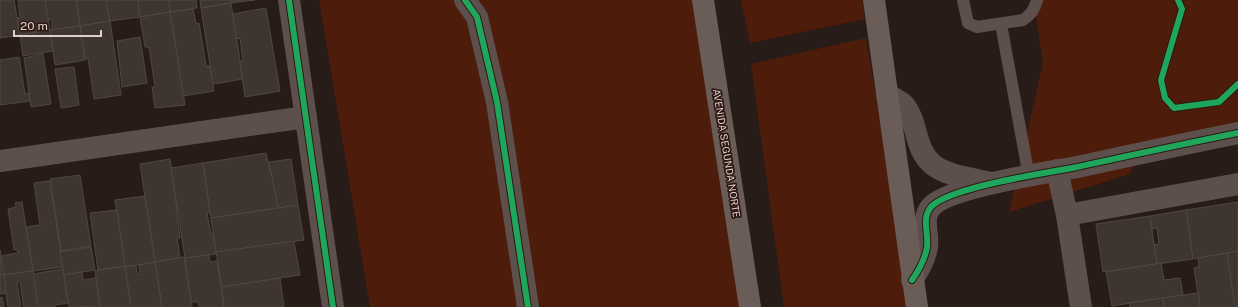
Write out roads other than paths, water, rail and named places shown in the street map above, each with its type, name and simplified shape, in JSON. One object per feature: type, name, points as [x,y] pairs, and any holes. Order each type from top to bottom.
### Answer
[{"type":"main road","name":"AVENIDA SEGUNDA NORTE","points":[[702,0],[750,307]]},
{"type":"main road","points":[[874,0],[912,280],[917,307]]},
{"type":"street","points":[[289,0],[333,307]]},
{"type":"street","points":[[464,0],[477,17],[497,102],[528,307]]},
{"type":"street","points":[[887,94],[904,105],[908,111],[920,148],[931,163],[944,171],[990,183]]},
{"type":"street","points":[[0,161],[306,118]]},
{"type":"street","points":[[912,280],[925,257],[927,246],[925,222],[930,208],[940,200],[990,183],[1029,177],[1238,133]]},
{"type":"street","points":[[1057,170],[1067,215],[1080,307]]},
{"type":"street","points":[[1067,215],[1238,184]]},
{"type":"lane","points":[[962,0],[968,23],[977,27],[1023,20],[1034,10],[1037,0]]},
{"type":"lane","points":[[1001,24],[1029,177]]}]
